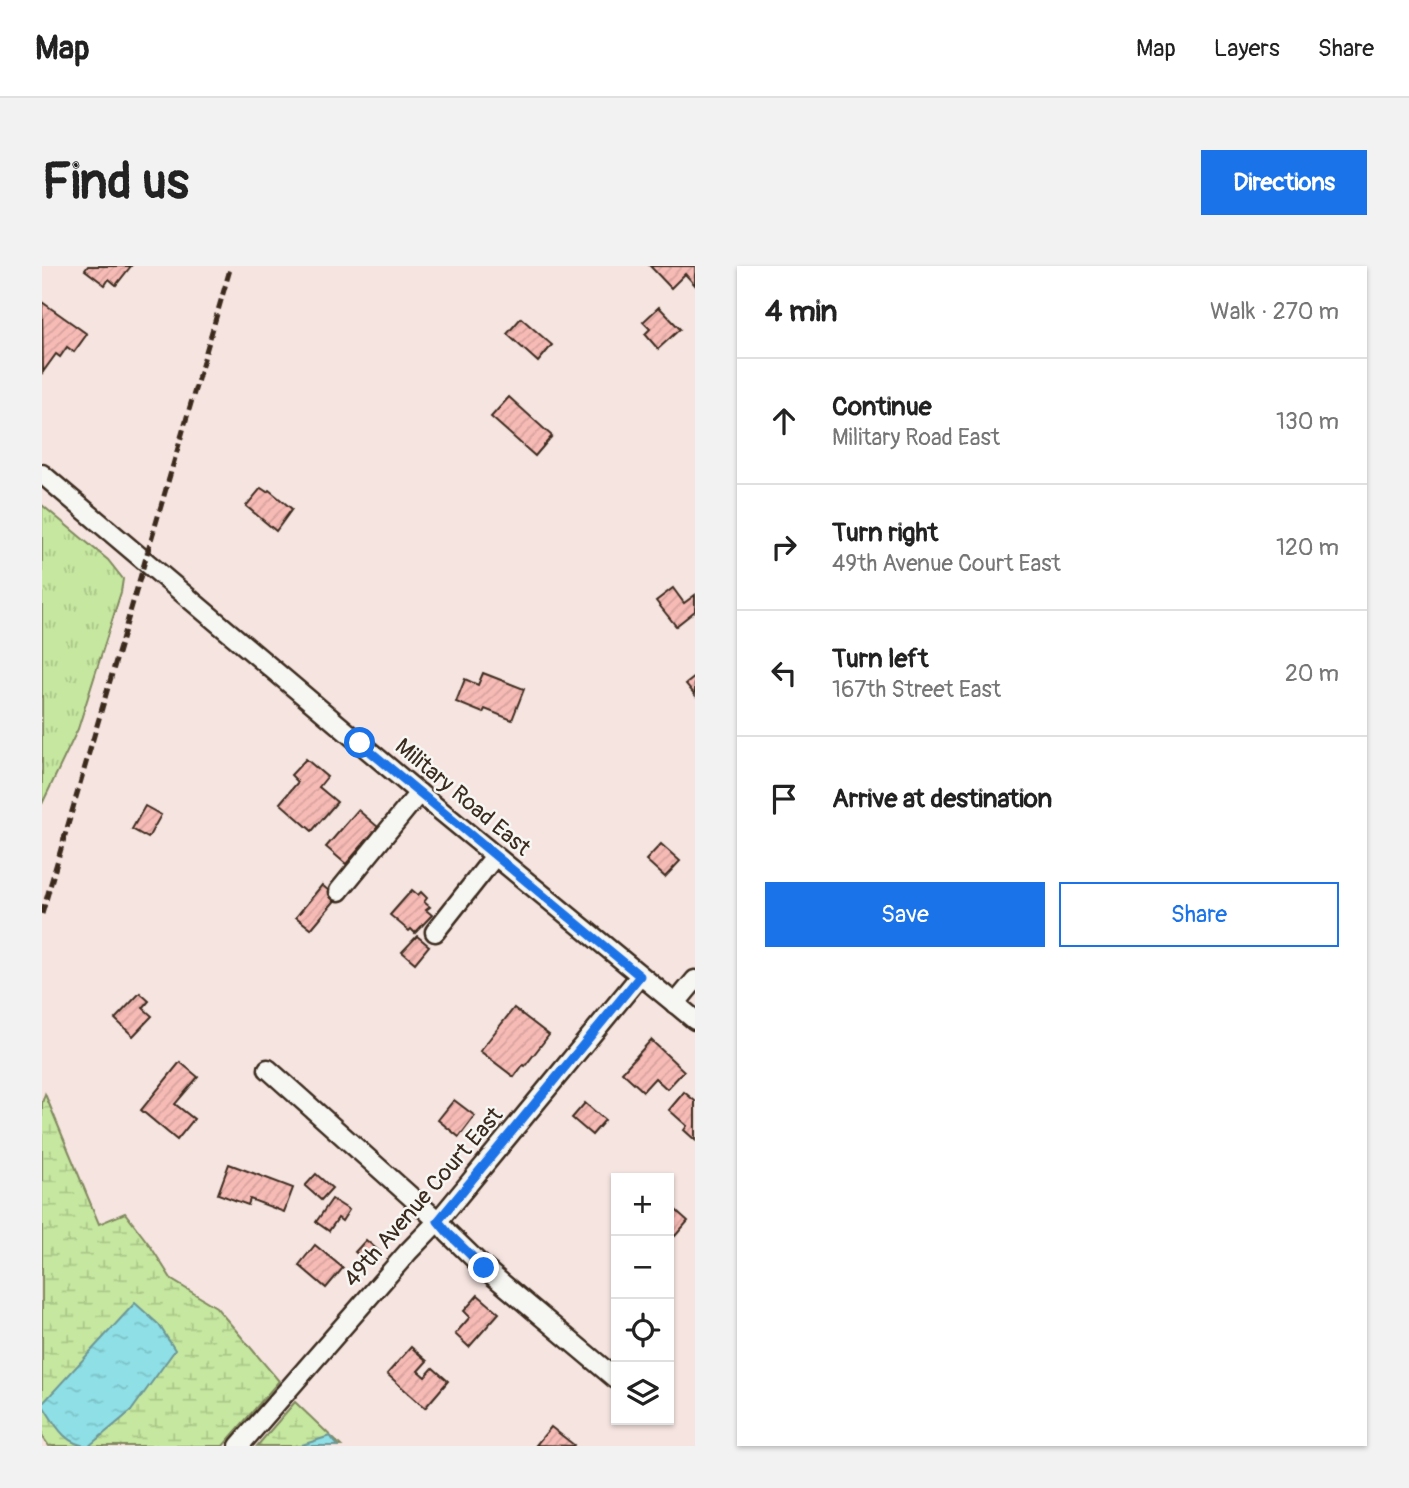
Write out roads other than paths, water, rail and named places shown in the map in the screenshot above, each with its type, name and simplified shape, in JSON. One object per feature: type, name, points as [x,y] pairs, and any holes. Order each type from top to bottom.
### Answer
[{"type":"street","name":"Military Road East","points":[[42,474],[419,793],[695,1020]]},
{"type":"street","points":[[339,891],[419,793]]},
{"type":"street","points":[[435,932],[495,856]]},
{"type":"street","name":"49th Avenue Court East","points":[[239,1446],[438,1221],[640,976]]},
{"type":"street","points":[[675,1004],[695,981]]},
{"type":"street","points":[[268,1069],[438,1221],[484,1268],[611,1376]]},
{"type":"water","points":[[135,1303],[159,1325],[175,1350],[131,1411],[89,1446],[80,1445],[61,1432],[42,1404]]},
{"type":"water","points":[[330,1436],[338,1446],[301,1446],[302,1445]]},
{"type":"railway","points":[[42,914],[231,266]]}]
